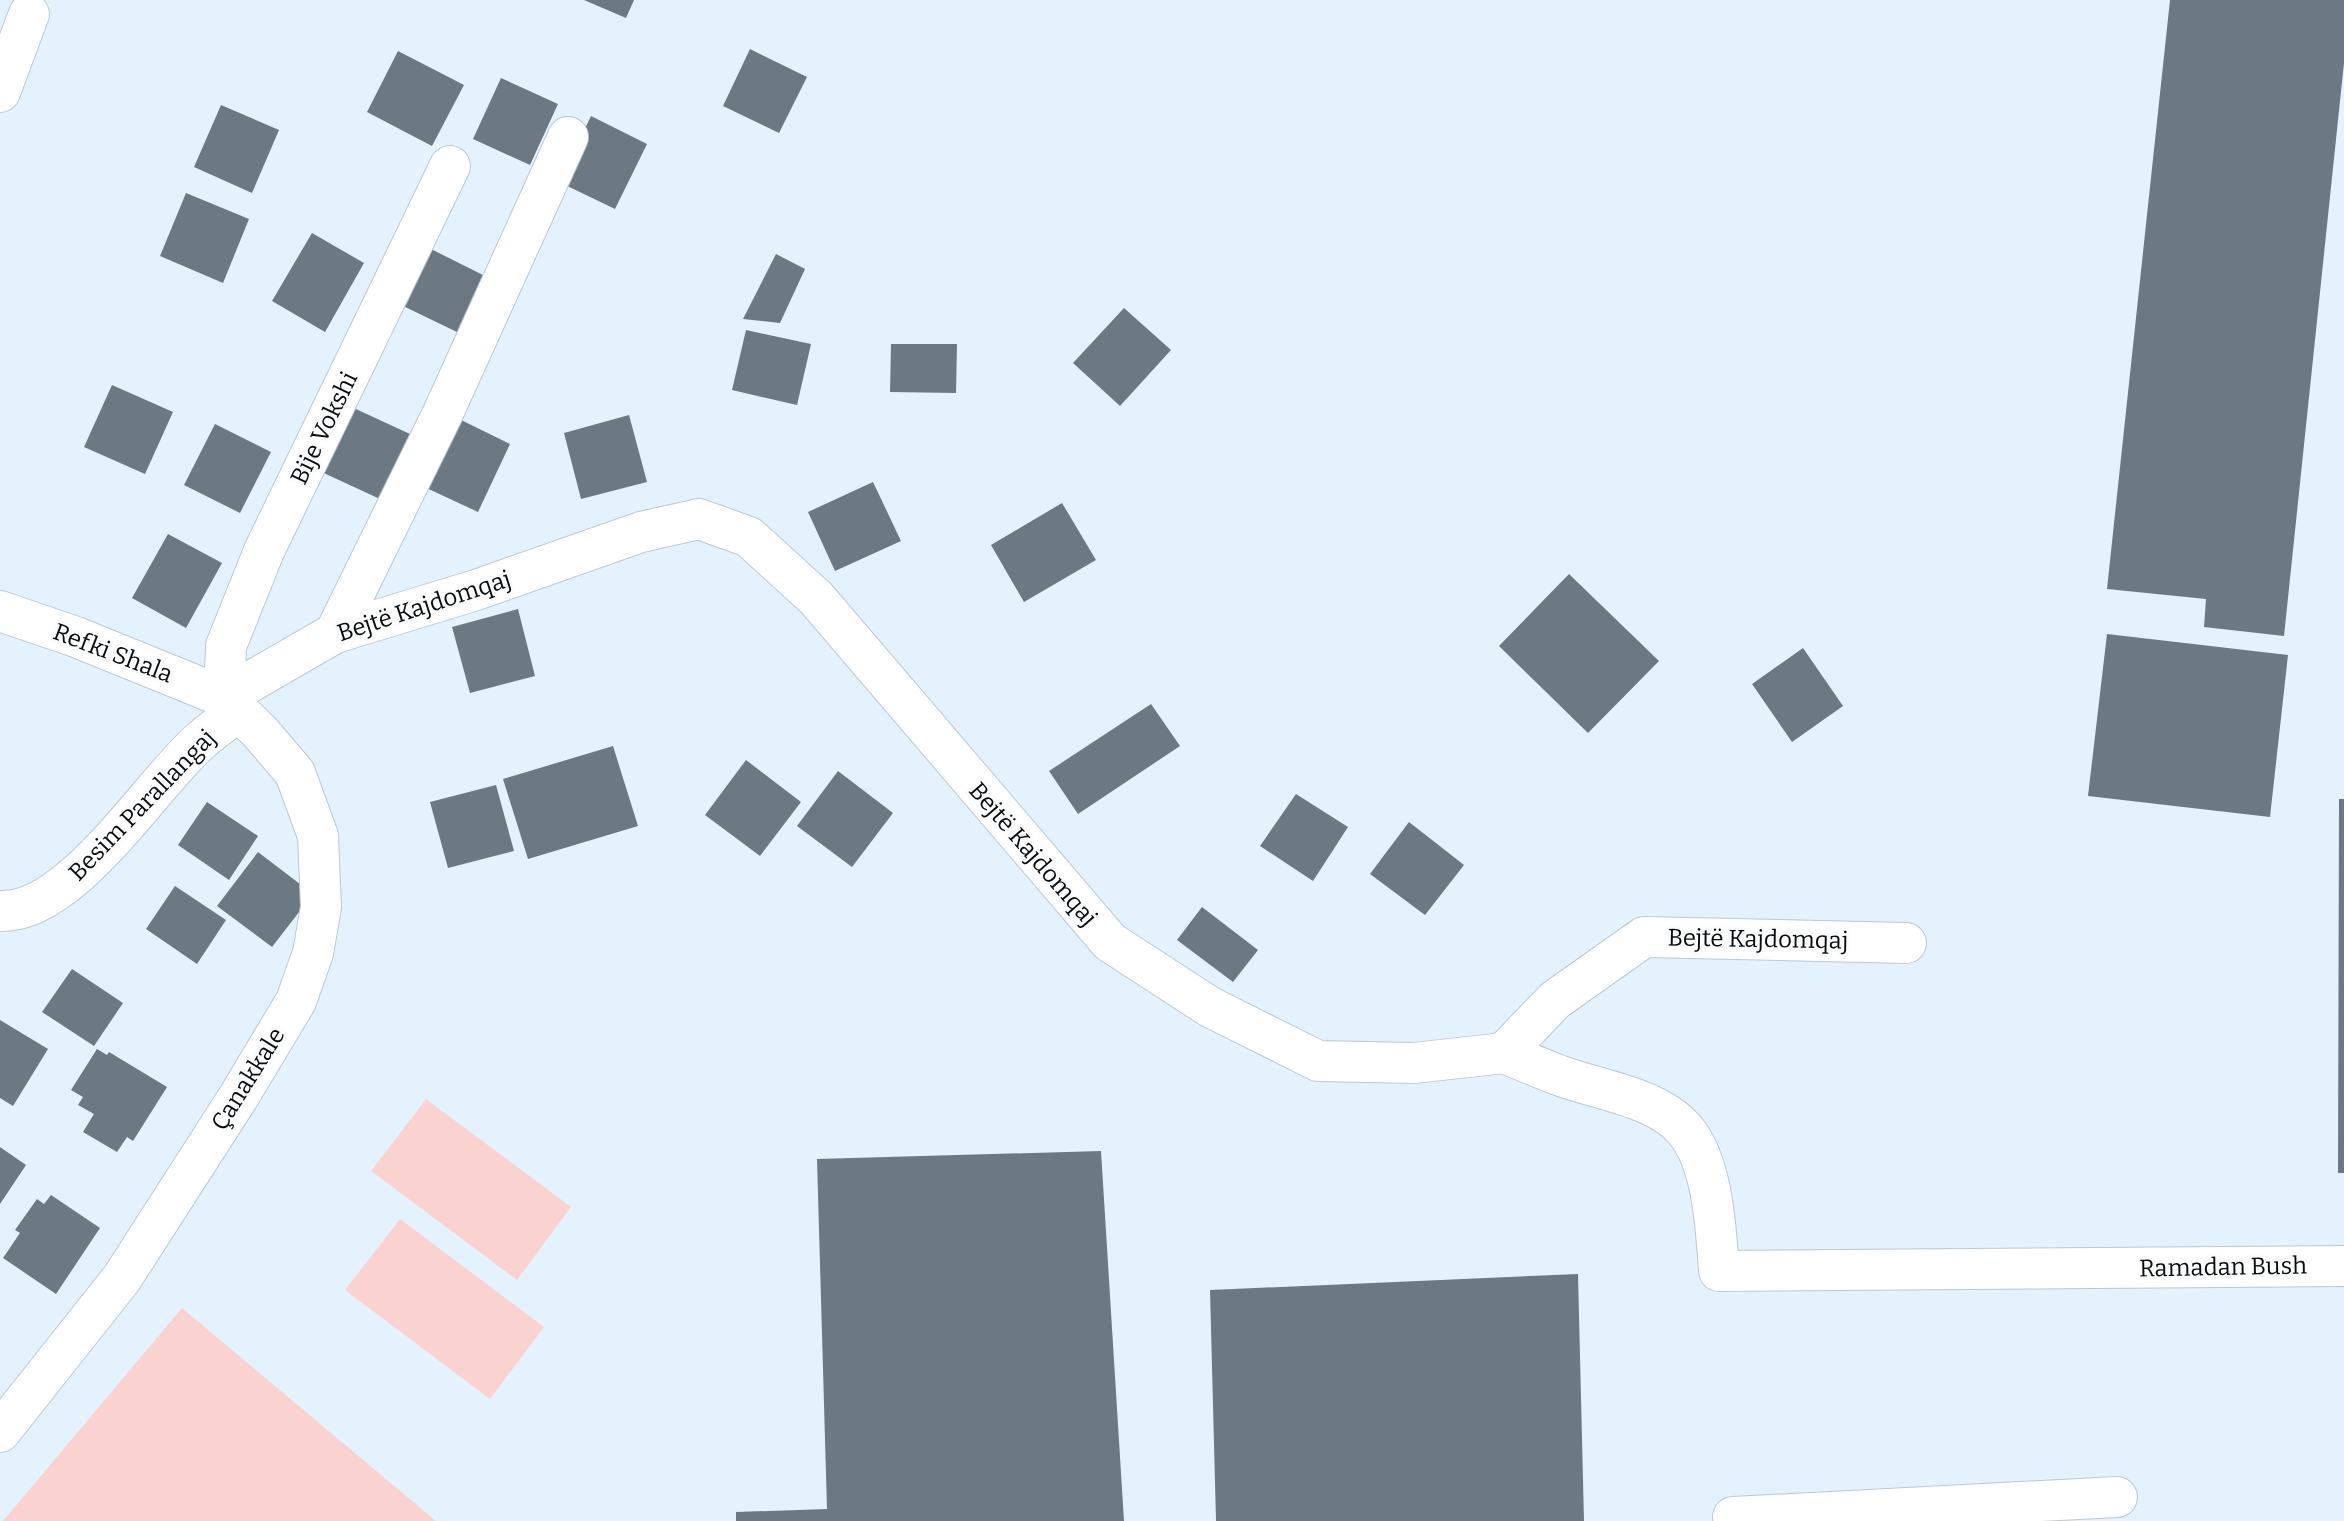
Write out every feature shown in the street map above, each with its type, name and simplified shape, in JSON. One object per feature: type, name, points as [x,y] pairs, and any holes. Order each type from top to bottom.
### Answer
[{"type":"street","points":[[0,92],[29,14]]},
{"type":"street","points":[[335,633],[443,413],[568,137]]},
{"type":"street","name":"Bije Vokshi","points":[[231,704],[226,646],[264,551],[450,166]]},
{"type":"street","name":"Bejtë Kajdomqaj","points":[[231,704],[335,633],[476,590],[641,532],[699,519],[749,537],[816,598],[1110,942],[1210,1007],[1318,1061],[1414,1063],[1504,1053],[1555,1000],[1644,937],[1906,943]]},
{"type":"street","name":"Refki Shala","points":[[0,611],[76,637],[231,704]]},
{"type":"street","name":"Besim Parallangaj","points":[[0,911],[13,912],[55,894],[98,854],[231,704]]},
{"type":"street","name":"Çanakkale","points":[[0,1432],[122,1278],[296,1001],[313,953],[321,907],[318,836],[295,773],[231,704]]},
{"type":"street","name":"Ramadan Bush","points":[[1504,1053],[1562,1076],[1650,1104],[1684,1129],[1700,1157],[1715,1216],[1719,1271],[2344,1266]]},
{"type":"street","points":[[1733,1517],[2117,1497]]},
{"type":"shaded area","points":[[426,1099],[571,1207],[517,1280],[371,1171]]},
{"type":"shaded area","points":[[400,1219],[544,1327],[490,1399],[345,1290]]},
{"type":"shaded area","points":[[182,1308],[436,1521],[3,1521]]},
{"type":"building","points":[[584,0],[634,0],[626,18]]},
{"type":"building","points":[[2170,0],[2344,0],[2344,63],[2284,636],[2204,627],[2206,599],[2107,589]]},
{"type":"building","points":[[750,49],[807,77],[779,133],[723,106]]},
{"type":"building","points":[[398,51],[464,85],[432,146],[367,112]]},
{"type":"building","points":[[501,78],[558,104],[530,165],[473,139]]},
{"type":"building","points":[[221,105],[279,130],[252,193],[194,167]]},
{"type":"building","points":[[591,116],[647,144],[615,209],[559,182]]},
{"type":"building","points":[[186,193],[249,219],[223,283],[160,256]]},
{"type":"building","points":[[312,233],[364,263],[325,332],[272,301]]},
{"type":"building","points":[[427,247],[487,277],[459,333],[399,304]]},
{"type":"building","points":[[776,254],[805,269],[780,323],[743,319]]},
{"type":"building","points":[[1124,308],[1171,350],[1120,406],[1073,363]]},
{"type":"building","points":[[746,330],[811,344],[797,405],[732,390]]},
{"type":"building","points":[[891,344],[957,344],[956,393],[890,392]]},
{"type":"building","points":[[112,385],[173,412],[145,474],[84,447]]},
{"type":"building","points":[[345,404],[410,434],[380,499],[315,469]]},
{"type":"building","points":[[629,415],[647,482],[581,499],[564,433]]},
{"type":"building","points":[[453,416],[510,444],[478,512],[420,485]]},
{"type":"building","points":[[215,424],[271,452],[240,513],[184,485]]},
{"type":"building","points":[[873,482],[901,541],[835,571],[808,512]]},
{"type":"building","points":[[1062,503],[1096,560],[1024,602],[991,545]]},
{"type":"building","points":[[168,534],[222,563],[186,628],[132,598]]},
{"type":"building","points":[[1569,574],[1659,661],[1588,733],[1499,646]]},
{"type":"building","points":[[518,609],[535,676],[470,693],[452,627]]},
{"type":"building","points":[[2107,634],[2288,655],[2270,817],[2088,796]]},
{"type":"building","points":[[1803,648],[1843,706],[1792,742],[1752,684]]},
{"type":"building","points":[[1151,704],[1180,746],[1078,814],[1049,771]]},
{"type":"building","points":[[613,746],[638,826],[528,859],[503,779]]},
{"type":"building","points":[[746,760],[801,802],[760,856],[705,815]]},
{"type":"building","points":[[838,771],[893,813],[852,867],[797,826]]},
{"type":"building","points":[[496,785],[514,851],[448,868],[430,802]]},
{"type":"building","points":[[1296,794],[1348,827],[1313,881],[1260,846]]},
{"type":"building","points":[[2339,799],[2344,799],[2344,1173],[2338,1173]]},
{"type":"building","points":[[207,802],[258,836],[229,880],[178,845]]},
{"type":"building","points":[[1409,822],[1464,865],[1425,915],[1370,874]]},
{"type":"building","points":[[258,852],[313,894],[272,947],[217,906]]},
{"type":"building","points":[[175,886],[226,920],[197,964],[146,929]]},
{"type":"building","points":[[1202,907],[1258,950],[1233,982],[1177,940]]},
{"type":"building","points":[[72,969],[123,1003],[94,1046],[42,1012]]},
{"type":"building","points":[[0,1020],[48,1049],[13,1106],[0,1098]]},
{"type":"building","points":[[97,1049],[107,1055],[109,1052],[167,1087],[133,1141],[127,1137],[117,1152],[83,1132],[94,1114],[78,1105],[83,1097],[71,1090]]},
{"type":"building","points":[[0,1147],[26,1165],[0,1204]]},
{"type":"building","points":[[1101,1151],[1124,1521],[736,1521],[736,1512],[827,1509],[817,1159]]},
{"type":"building","points":[[51,1195],[100,1228],[56,1294],[3,1258],[20,1233],[15,1230],[37,1199],[44,1204]]},
{"type":"building","points":[[1578,1274],[1584,1521],[1216,1521],[1210,1290]]}]
